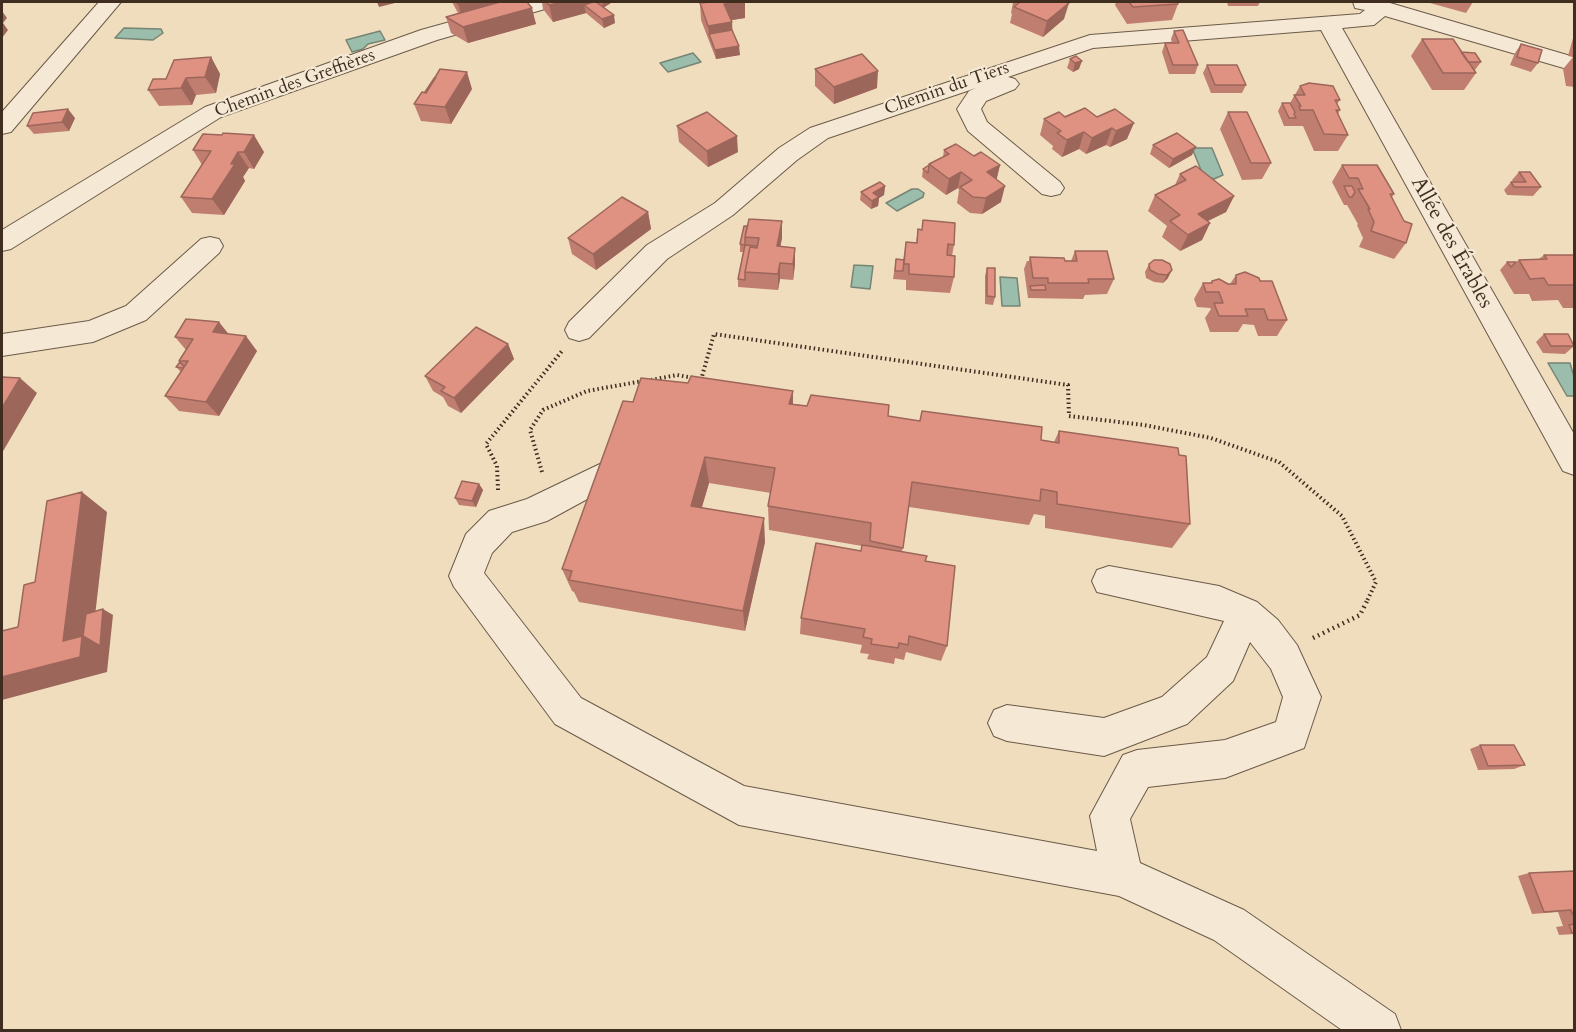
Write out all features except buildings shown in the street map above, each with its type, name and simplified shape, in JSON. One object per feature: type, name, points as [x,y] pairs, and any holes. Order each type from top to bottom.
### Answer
[{"type":"street","points":[[2,127],[110,2]]},
{"type":"street","name":"Chemin des Greffières","points":[[2,242],[213,112],[429,35],[544,2]]},
{"type":"street","points":[[1358,2],[1575,64]]},
{"type":"street","name":"Chemin du Tiers","points":[[579,330],[657,252],[724,209],[788,154],[819,133],[1090,42],[1366,20],[1382,8]]},
{"type":"street","name":"Allée des Érables","points":[[1328,23],[1575,462]]},
{"type":"street","points":[[1044,56],[1049,62],[1042,69],[977,96],[969,109],[977,126],[1052,188]]},
{"type":"street","points":[[2,345],[93,331],[136,313],[210,246]]},
{"type":"street","points":[[602,476],[535,511],[501,521],[478,544],[466,576],[568,711],[739,805],[1122,876],[1229,925],[1379,1030]]},
{"type":"street","points":[[1109,581],[1220,602],[1245,613],[1265,632],[1284,657],[1302,697],[1291,735],[1225,759],[1137,769],[1110,816],[1122,876]]},
{"type":"street","points":[[1007,723],[1104,737],[1174,711],[1220,669],[1245,613]]},
{"type":"path","points":[[501,521],[497,466],[486,444],[579,330]]},
{"type":"path","points":[[555,500],[537,461],[530,430],[543,410],[587,391],[677,375],[702,380],[714,334],[1068,385],[1069,416],[1144,424],[1211,438],[1279,462],[1342,516],[1376,582],[1360,615],[1317,636],[1284,657]]},
{"type":"shaded area","points":[[124,28],[161,29],[163,33],[153,40],[115,38]]},
{"type":"shaded area","points":[[380,31],[385,40],[368,44],[363,49],[352,52],[346,40]]},
{"type":"shaded area","points":[[693,53],[701,62],[668,72],[660,63]]},
{"type":"shaded area","points":[[1192,148],[1212,148],[1223,175],[1214,179],[1203,175]]},
{"type":"shaded area","points":[[912,189],[918,189],[924,193],[923,197],[897,211],[886,203]]},
{"type":"shaded area","points":[[854,265],[873,266],[870,289],[851,287]]},
{"type":"shaded area","points":[[1000,277],[1017,278],[1020,306],[1002,306]]},
{"type":"shaded area","points":[[1548,363],[1570,363],[1574,377],[1574,396],[1567,396]]}]
